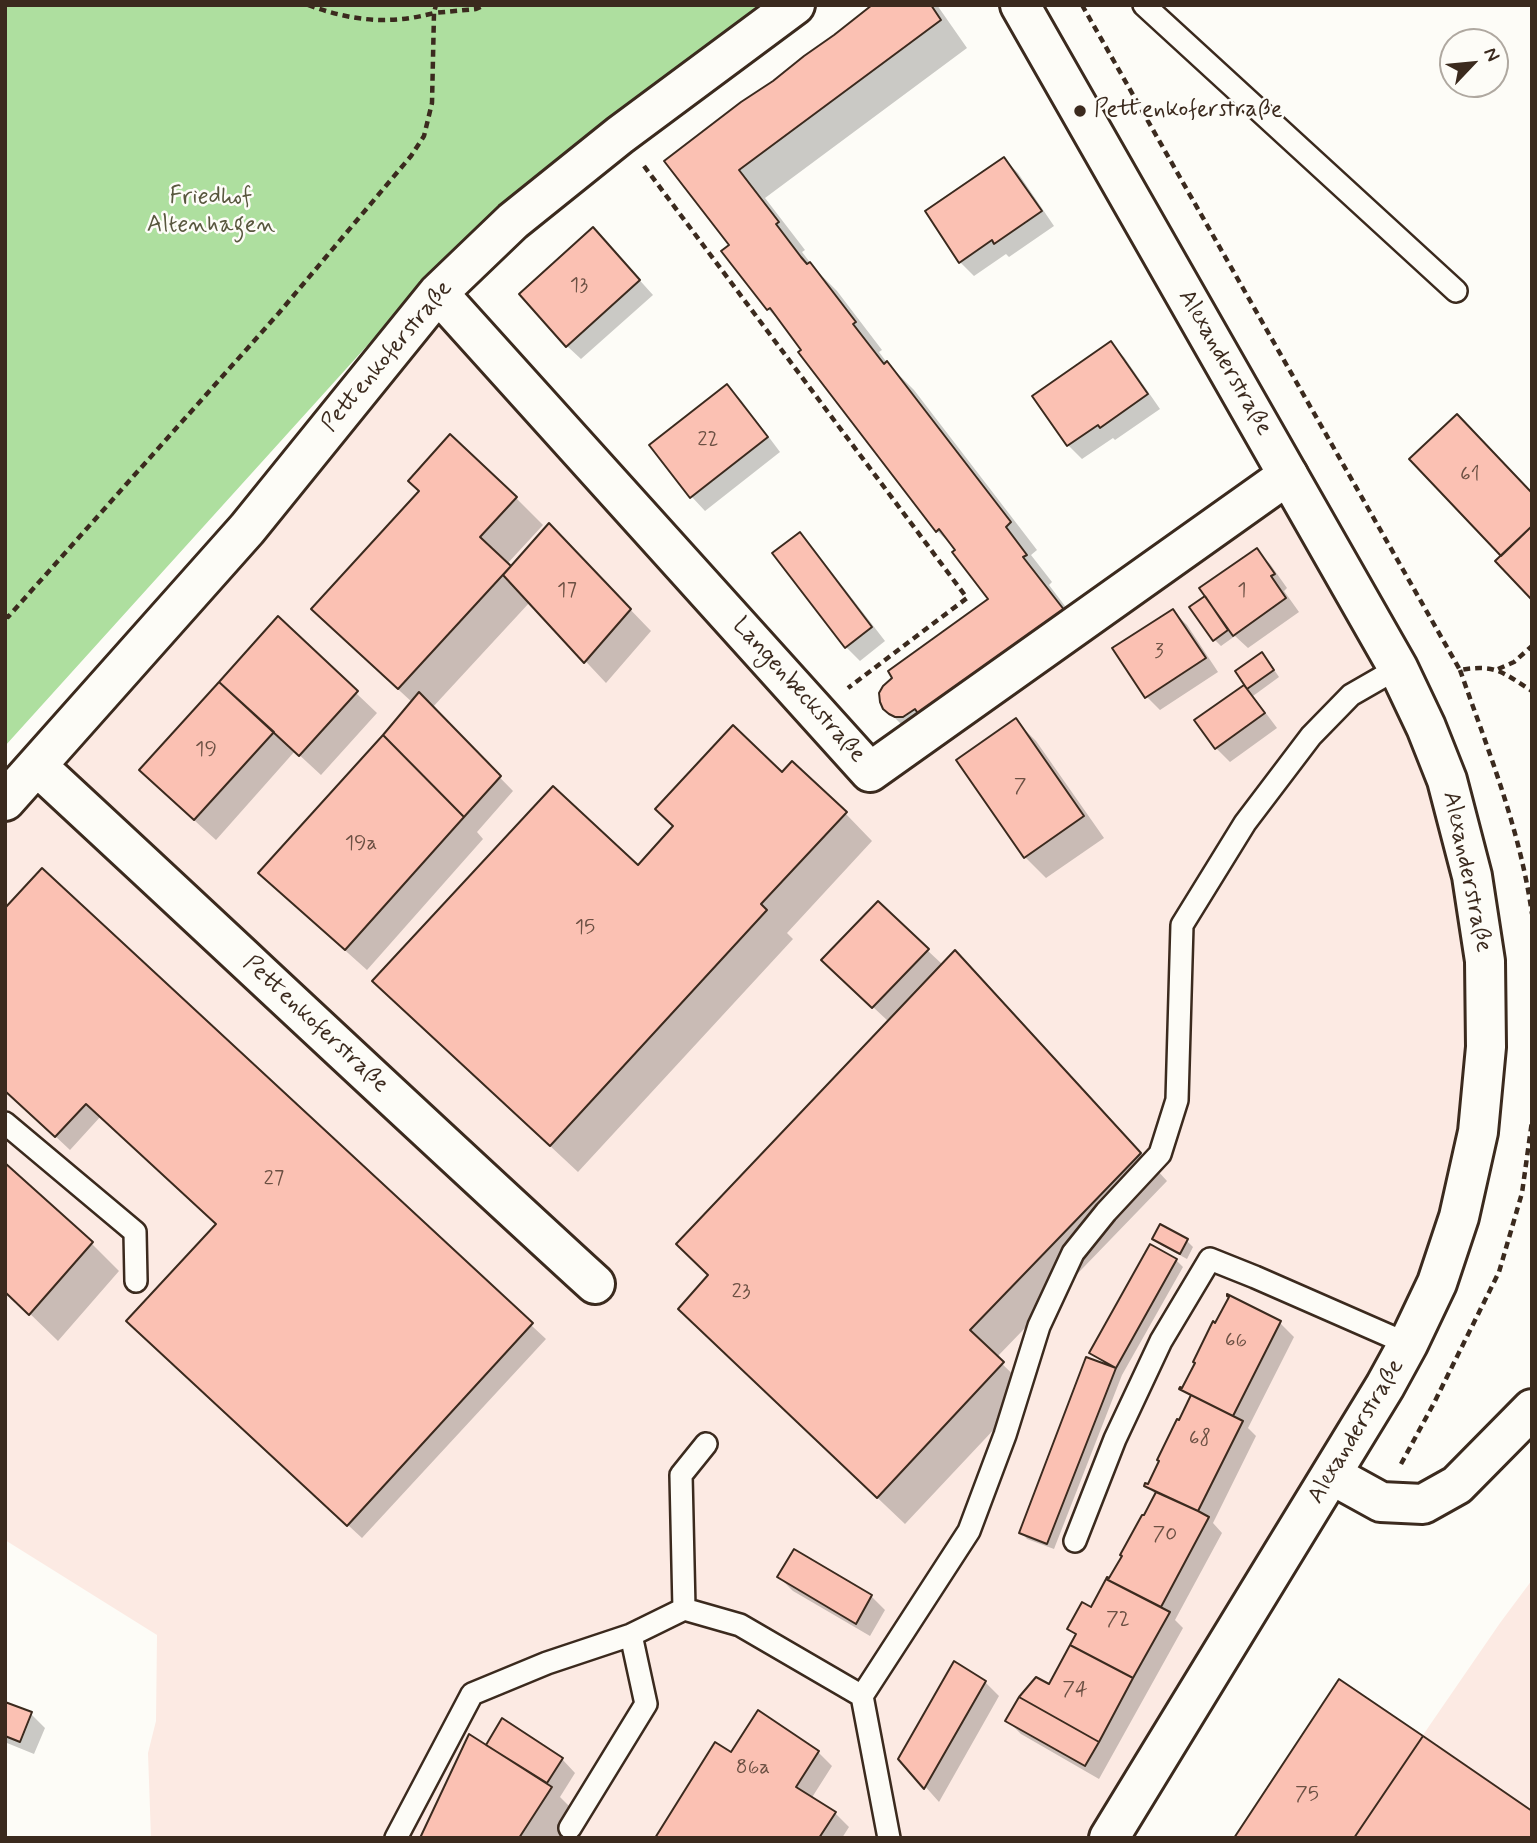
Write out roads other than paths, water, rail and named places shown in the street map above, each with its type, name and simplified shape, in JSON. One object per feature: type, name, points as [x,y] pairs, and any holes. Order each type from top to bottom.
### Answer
[{"type":"street","name":"Pettenkoferstraße","points":[[5,801],[247,529],[438,293],[513,221],[620,135],[795,5]]},
{"type":"street","name":"Alexanderstraße","points":[[1020,5],[1398,668],[1447,780],[1472,876],[1485,961],[1486,1047],[1478,1132],[1459,1217],[1437,1283],[1408,1344],[1332,1475],[1109,1838]]},
{"type":"street","name":"Langenbeckstraße","points":[[438,293],[870,772],[1288,475]]},
{"type":"street","name":"Pettenkoferstraße","points":[[37,766],[595,1284]]},
{"type":"street","points":[[1332,1475],[1381,1502],[1423,1504],[1457,1485],[1532,1409]]},
{"type":"lane","points":[[1144,5],[1456,291]]},
{"type":"lane","points":[[889,1838],[862,1696],[969,1531],[1005,1435],[1039,1326],[1073,1253],[1106,1212],[1160,1154],[1177,1100],[1182,925],[1245,823],[1311,736],[1351,695],[1398,668]]},
{"type":"lane","points":[[5,1123],[135,1233],[136,1282]]},
{"type":"lane","points":[[1075,1541],[1115,1439],[1161,1341],[1210,1259],[1408,1344]]},
{"type":"lane","points":[[684,1609],[681,1475],[706,1444]]},
{"type":"lane","points":[[396,1838],[472,1694],[547,1663],[631,1635],[684,1609],[740,1625],[862,1696]]},
{"type":"lane","points":[[570,1828],[646,1704],[631,1635]]},
{"type":"place","name":"Pettenkoferstraße","points":[[1080,111]]},
{"type":"park label","name":"Friedhof Altenhagen","points":[[211,212]]}]
